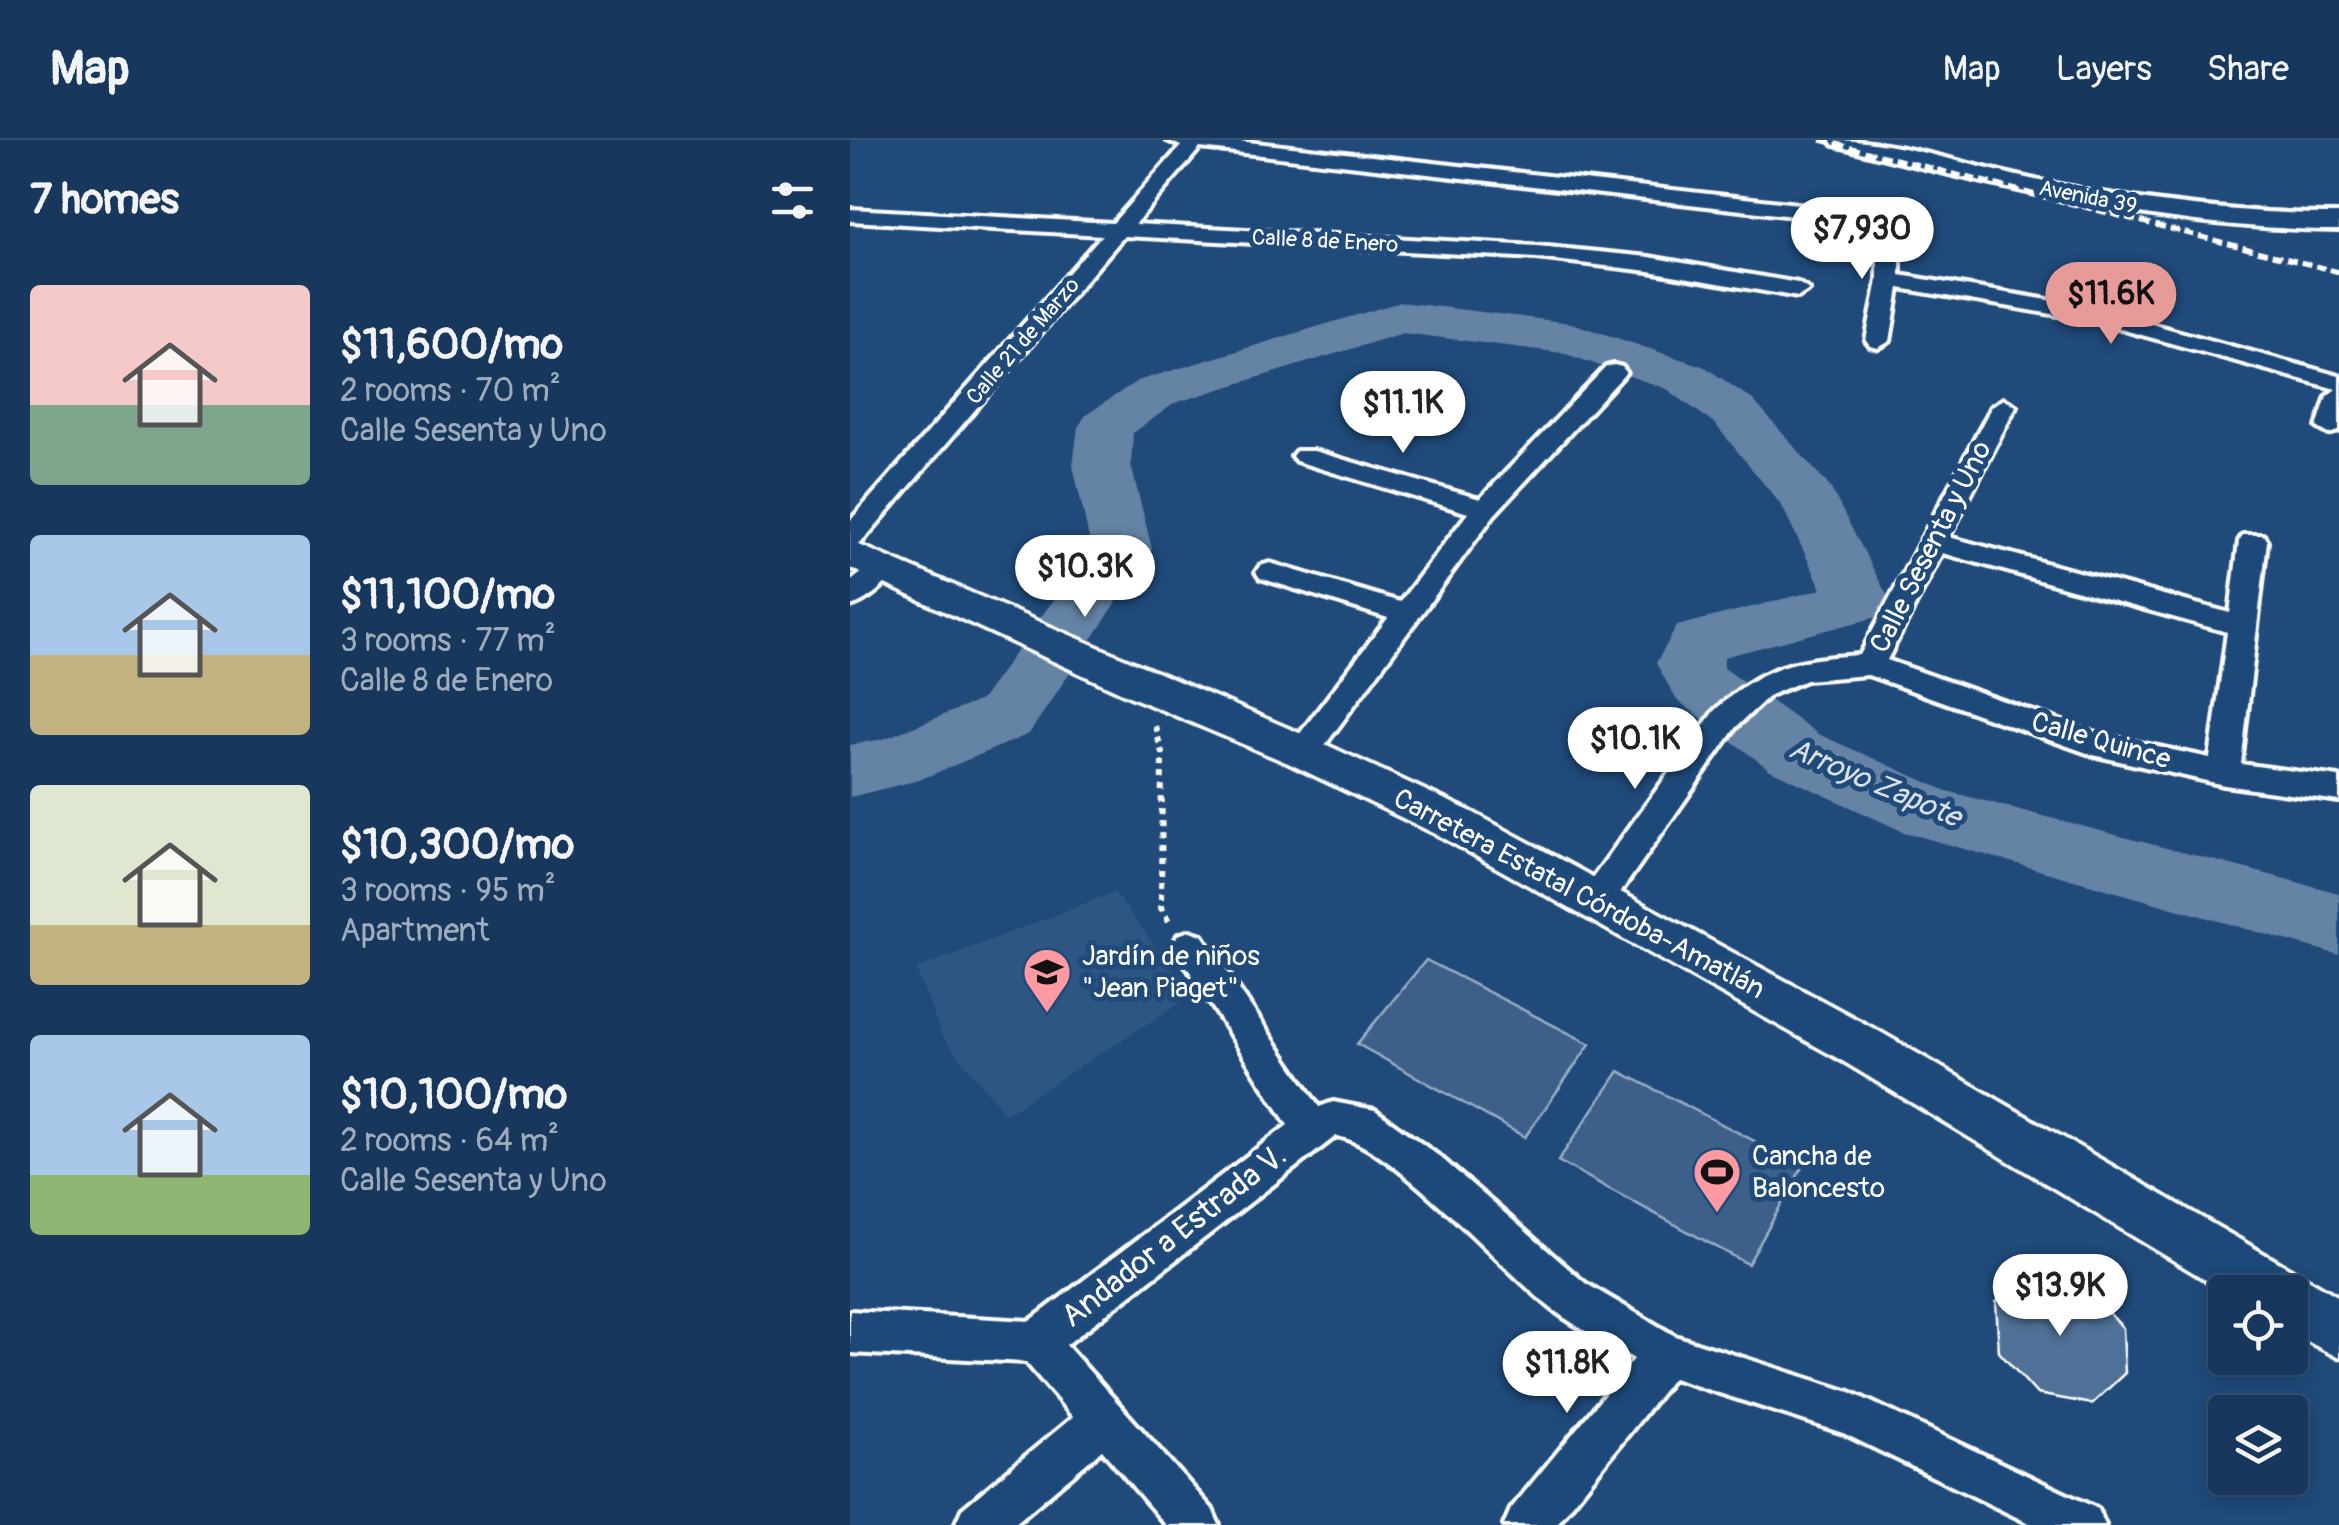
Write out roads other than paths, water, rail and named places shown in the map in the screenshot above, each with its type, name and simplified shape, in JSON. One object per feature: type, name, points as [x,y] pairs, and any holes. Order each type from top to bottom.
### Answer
[{"type":"main road","name":"Carretera Estatal Córdoba-Amatlán","points":[[866,562],[1303,752],[1456,824],[1864,1048],[2249,1275]]},
{"type":"main road","points":[[2308,1311],[2339,1329]]},
{"type":"street","name":"Avenida 39","points":[[1842,140],[2104,202],[2230,220],[2339,222]]},
{"type":"street","points":[[1185,142],[1878,219],[1889,226],[1889,280],[1878,341]]},
{"type":"street","name":"Calle 21 de Marzo","points":[[850,538],[1121,229],[1185,142]]},
{"type":"street","name":"Calle 8 de Enero","points":[[850,215],[1537,252],[1649,264],[1798,290]]},
{"type":"street","points":[[1889,280],[2090,314],[2339,383]]},
{"type":"street","points":[[1303,752],[1485,509],[1614,372]]},
{"type":"street","points":[[2329,427],[2339,396]]},
{"type":"street","name":"Calle Sesenta y Uno","points":[[1596,900],[1725,719],[1748,696],[1787,671],[1870,665],[2004,406]]},
{"type":"street","points":[[1305,456],[1485,509]]},
{"type":"street","points":[[2224,773],[2253,541]]},
{"type":"street","points":[[1934,542],[2242,626]]},
{"type":"street","points":[[850,596],[866,562]]},
{"type":"street","points":[[1270,572],[1406,614]]},
{"type":"street","name":"Calle Quince","points":[[1870,665],[2093,744],[2224,773],[2339,789]]},
{"type":"street","points":[[1190,944],[1312,1129],[1333,1119],[1362,1122],[1426,1170],[1570,1297],[1666,1354],[1850,1414],[2082,1525]]},
{"type":"street","name":"Andador a Estrada V.","points":[[1036,1342],[1312,1129]]},
{"type":"street","points":[[850,1332],[1036,1342],[1196,1525]]},
{"type":"street","points":[[1527,1525],[1666,1354]]},
{"type":"street","points":[[978,1525],[1105,1419]]},
{"type":"waterway","name":"Arroyo Zapote","points":[[850,771],[894,762],[1005,717],[1122,549],[1102,465],[1106,427],[1156,392],[1400,317],[1571,339],[1686,378],[1734,412],[1809,500],[1859,601],[1700,642],[1689,663],[1699,683],[1794,752],[1929,813],[2339,924]]},
{"type":"railway","points":[[1821,140],[2339,272]]},
{"type":"place","name":"Jardín de niños \"Jean Piaget\"","points":[[1047,1014]]},
{"type":"place","name":"Cancha de Baloncesto","points":[[1717,1214]]}]
